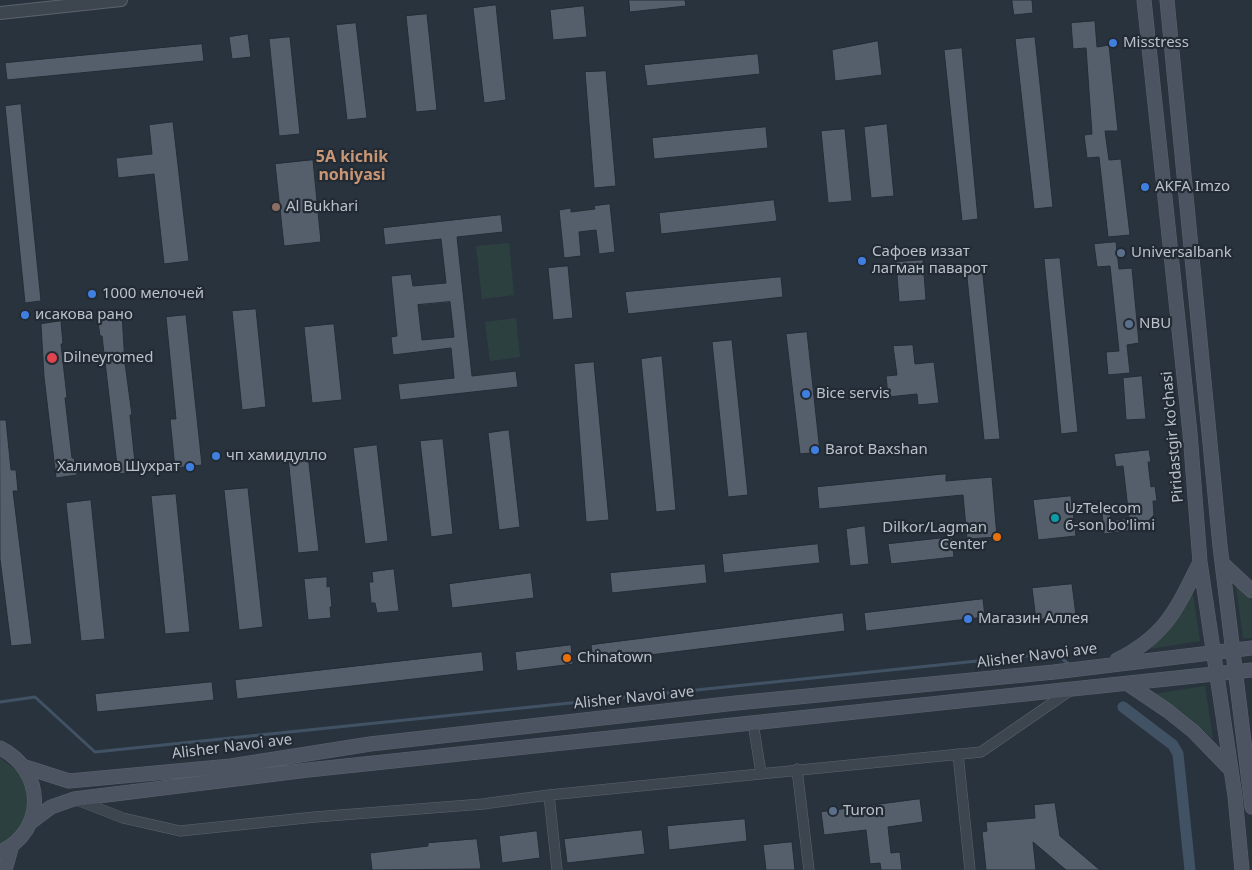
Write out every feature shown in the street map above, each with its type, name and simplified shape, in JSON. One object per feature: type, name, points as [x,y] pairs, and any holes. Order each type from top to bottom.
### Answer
[{"type":"main road","name":"Piridastgir ko'chasi","points":[[1144,0],[1190,433],[1200,562],[1235,796],[1242,870]]},
{"type":"main road","points":[[1167,0],[1222,563],[1251,775],[1252,807]]},
{"type":"main road","points":[[1108,664],[1134,651],[1164,626],[1182,600],[1200,562]]},
{"type":"main road","points":[[1222,563],[1252,592]]},
{"type":"main road","name":"Alisher Navoi ave","points":[[22,766],[69,781],[231,766],[370,744],[726,704],[1054,672],[1252,648]]},
{"type":"main road","points":[[5,870],[6,848],[31,822],[51,807],[74,799],[308,770],[1252,670]]},
{"type":"main road","points":[[1128,684],[1168,711],[1193,731],[1230,769]]},
{"type":"main road","points":[[0,748],[14,757],[29,776],[34,789],[36,806],[31,822]]},
{"type":"street","points":[[0,13],[121,0]]},
{"type":"street","points":[[74,799],[122,818],[180,831],[315,817],[483,804],[549,795],[796,769],[981,752],[1071,690]]},
{"type":"street","points":[[753,723],[761,773]]},
{"type":"street","points":[[958,754],[970,870]]},
{"type":"street","points":[[796,769],[809,870]]},
{"type":"street","points":[[549,795],[557,870]]},
{"type":"green space","points":[[509,243],[514,295],[482,299],[476,246]]},
{"type":"green space","points":[[516,318],[520,357],[490,361],[485,322]]},
{"type":"green space","points":[[1236,586],[1252,601],[1252,638],[1243,638]]},
{"type":"green space","points":[[1193,593],[1200,641],[1149,649],[1169,630]]},
{"type":"green space","points":[[1205,686],[1213,739],[1185,714],[1154,694]]},
{"type":"green space","points":[[0,758],[13,767],[23,779],[28,800],[26,815],[20,828],[16,834],[0,845]]},
{"type":"building","points":[[629,0],[685,0],[686,6],[630,12]]},
{"type":"building","points":[[1012,0],[1032,0],[1033,13],[1014,15]]},
{"type":"building","points":[[496,5],[506,100],[484,103],[473,8]]},
{"type":"building","points":[[584,6],[587,37],[553,40],[550,10]]},
{"type":"building","points":[[427,14],[437,110],[416,112],[406,16]]},
{"type":"building","points":[[1095,21],[1097,47],[1109,45],[1118,131],[1105,131],[1109,160],[1121,159],[1130,235],[1108,237],[1099,157],[1087,158],[1084,135],[1092,134],[1086,48],[1073,49],[1071,23]]},
{"type":"building","points":[[356,23],[367,118],[347,120],[336,25]]},
{"type":"building","points":[[248,34],[251,57],[232,59],[229,37]]},
{"type":"building","points":[[290,37],[300,134],[279,136],[269,39]]},
{"type":"building","points":[[1035,37],[1053,207],[1034,209],[1015,39]]},
{"type":"building","points":[[878,41],[882,75],[835,81],[832,50]]},
{"type":"building","points":[[202,44],[204,61],[7,80],[5,63]]},
{"type":"building","points":[[962,48],[978,219],[962,221],[944,50]]},
{"type":"building","points":[[758,54],[760,74],[647,86],[644,65]]},
{"type":"building","points":[[606,71],[616,186],[594,188],[585,72]]},
{"type":"building","points":[[21,104],[41,301],[25,303],[5,106]]},
{"type":"building","points":[[173,122],[189,261],[164,264],[154,174],[118,178],[116,158],[152,154],[149,125]]},
{"type":"building","points":[[887,124],[894,196],[871,198],[864,127]]},
{"type":"building","points":[[766,127],[768,148],[654,159],[652,138]]},
{"type":"building","points":[[845,129],[852,201],[828,203],[821,131]]},
{"type":"building","points":[[313,160],[321,242],[284,246],[275,164]]},
{"type":"building","points":[[774,200],[777,221],[661,234],[659,213]]},
{"type":"building","points":[[610,204],[615,252],[599,254],[596,230],[579,232],[581,256],[564,258],[559,210],[571,208],[571,212],[595,209],[594,206]]},
{"type":"building","points":[[501,215],[503,232],[457,237],[472,376],[516,371],[518,387],[400,400],[398,384],[454,378],[451,348],[393,355],[391,337],[397,336],[391,276],[411,274],[413,286],[446,283],[441,239],[385,245],[383,228]],"holes":[[[450,302],[454,337],[422,340],[418,305]]]},
{"type":"building","points":[[1116,242],[1119,269],[1132,268],[1139,343],[1127,345],[1130,373],[1108,375],[1106,352],[1119,351],[1110,266],[1097,267],[1094,244]]},
{"type":"building","points":[[1060,258],[1078,432],[1061,434],[1044,259]]},
{"type":"building","points":[[923,260],[926,300],[899,302],[896,262]]},
{"type":"building","points":[[568,266],[573,318],[553,320],[548,268]]},
{"type":"building","points":[[982,266],[1000,439],[984,440],[966,268]]},
{"type":"building","points":[[781,277],[783,297],[628,314],[625,292]]},
{"type":"building","points":[[256,309],[266,407],[242,410],[232,311]]},
{"type":"building","points":[[122,314],[136,472],[118,474],[102,336],[100,336],[97,316]]},
{"type":"building","points":[[186,315],[202,465],[175,468],[170,419],[176,419],[166,317]]},
{"type":"building","points":[[61,321],[63,344],[61,344],[67,397],[65,398],[72,458],[74,458],[77,475],[56,478],[44,377],[41,324]]},
{"type":"building","points":[[334,324],[342,400],[312,403],[304,327]]},
{"type":"building","points":[[807,332],[820,452],[800,454],[786,334]]},
{"type":"building","points":[[732,340],[748,495],[728,497],[712,342]]},
{"type":"building","points":[[913,345],[915,364],[934,362],[939,403],[918,405],[917,394],[888,397],[886,376],[897,375],[893,346]]},
{"type":"building","points":[[662,356],[676,510],[656,512],[641,359]]},
{"type":"building","points":[[594,362],[609,520],[586,522],[574,364]]},
{"type":"building","points":[[1142,376],[1146,419],[1126,420],[1123,378]]},
{"type":"building","points":[[0,420],[6,420],[11,470],[16,470],[18,491],[13,491],[32,644],[11,646],[0,559]]},
{"type":"building","points":[[509,430],[520,527],[499,530],[488,433]]},
{"type":"building","points":[[443,439],[453,534],[431,537],[420,441]]},
{"type":"building","points":[[377,445],[388,541],[365,544],[353,448]]},
{"type":"building","points":[[1149,450],[1151,462],[1148,462],[1151,487],[1155,486],[1157,501],[1153,501],[1154,515],[1141,529],[1104,534],[1102,512],[1110,511],[1111,521],[1129,518],[1123,466],[1116,467],[1114,454]]},
{"type":"building","points":[[308,455],[319,551],[298,553],[288,457]]},
{"type":"building","points":[[946,474],[946,481],[992,477],[997,537],[967,539],[963,495],[819,509],[817,487]]},
{"type":"building","points":[[248,488],[263,627],[239,630],[224,490]]},
{"type":"building","points":[[176,494],[190,632],[165,634],[151,496]]},
{"type":"building","name":"UzTelecom 6-son bo'limi","points":[[1071,496],[1076,536],[1038,540],[1033,500]]},
{"type":"building","points":[[91,500],[105,639],[81,641],[66,503]]},
{"type":"building","points":[[865,526],[869,564],[850,566],[846,529]]},
{"type":"building","points":[[952,537],[954,557],[891,564],[888,544]]},
{"type":"building","points":[[818,544],[820,563],[724,573],[722,554]]},
{"type":"building","points":[[705,564],[707,583],[612,593],[610,573]]},
{"type":"building","points":[[394,569],[399,611],[377,613],[375,603],[371,603],[369,582],[373,582],[372,572]]},
{"type":"building","points":[[531,573],[534,598],[452,608],[449,584]]},
{"type":"building","points":[[327,577],[327,587],[330,586],[331,618],[308,620],[304,579]]},
{"type":"building","points":[[1072,584],[1076,615],[1036,620],[1032,588]]},
{"type":"building","points":[[983,599],[985,617],[866,631],[864,613]]},
{"type":"building","points":[[843,613],[845,631],[593,662],[591,645]]},
{"type":"building","points":[[571,645],[573,664],[517,671],[515,652]]},
{"type":"building","points":[[482,652],[484,671],[237,699],[235,680]]},
{"type":"building","points":[[212,682],[214,700],[97,712],[95,694]]},
{"type":"building","points":[[920,799],[923,822],[888,827],[891,853],[900,852],[902,870],[881,870],[880,863],[870,864],[866,830],[824,835],[821,812]]},
{"type":"building","points":[[1055,803],[1060,836],[1100,870],[1066,870],[1033,842],[1036,870],[986,870],[982,832],[987,831],[986,822],[1035,818],[1034,805]]},
{"type":"building","points":[[745,819],[747,841],[669,850],[667,826]]},
{"type":"building","points":[[642,830],[645,854],[567,863],[564,839]]},
{"type":"building","points":[[537,831],[540,858],[502,863],[499,836]]},
{"type":"building","points":[[477,839],[481,869],[372,870],[370,853],[428,846],[428,843]]},
{"type":"building","points":[[792,842],[795,870],[766,870],[763,845]]},
{"type":"waterway","points":[[0,702],[35,697],[95,752],[1055,653],[1070,665]]},
{"type":"waterway","points":[[1123,707],[1173,745],[1178,754],[1190,870]]},
{"type":"place","name":"Misstress","points":[[1113,43]]},
{"type":"place","name":"AKFA Imzo","points":[[1145,187]]},
{"type":"place","name":"Al Bukhari","points":[[276,207]]},
{"type":"place","name":"Universalbank","points":[[1121,253]]},
{"type":"place","name":"Сафоев иззат лагман паварот","points":[[862,261]]},
{"type":"place","name":"1000 мелочей","points":[[92,294]]},
{"type":"place","name":"исакова рано","points":[[25,315]]},
{"type":"place","name":"NBU","points":[[1129,324]]},
{"type":"place","name":"Dilneyromed","points":[[52,358]]},
{"type":"place","name":"Bice servis","points":[[806,394]]},
{"type":"place","name":"Barot Baxshan","points":[[815,450]]},
{"type":"place","name":"чп хамидулло","points":[[216,456]]},
{"type":"place","name":"Халимов Шухрат","points":[[190,467]]},
{"type":"place","name":"UzTelecom 6-son bo'limi","points":[[1055,518]]},
{"type":"place","name":"Dilkor/Lagman Center","points":[[997,537]]},
{"type":"place","name":"Магазин Аллея","points":[[968,619]]},
{"type":"place","name":"Chinatown","points":[[567,658]]},
{"type":"place","name":"Turon","points":[[833,811]]},
{"type":"district","name":"5A kichik nohiyasi","points":[[352,166]]}]
